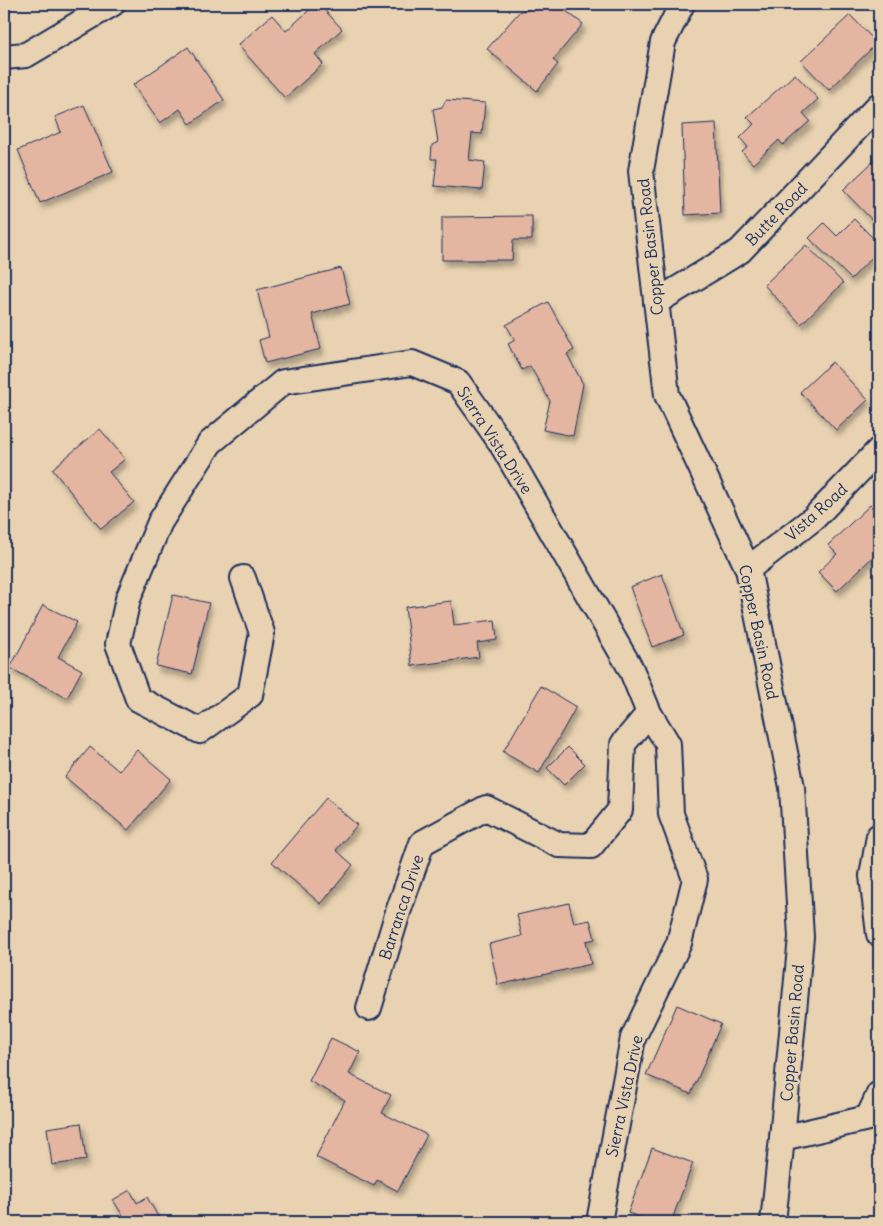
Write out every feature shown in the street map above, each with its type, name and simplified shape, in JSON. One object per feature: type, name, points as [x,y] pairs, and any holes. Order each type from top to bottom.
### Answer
[{"type":"street","points":[[4,57],[26,55],[112,4]]},
{"type":"street","name":"Copper Basin Road","points":[[682,4],[663,42],[641,171],[667,394],[748,569],[792,787],[801,937],[773,1222]]},
{"type":"street","name":"Butte Road","points":[[656,302],[740,251],[879,105]]},
{"type":"street","name":"Sierra Vista Drive","points":[[242,578],[262,632],[250,695],[200,731],[138,699],[118,644],[128,599],[160,522],[210,443],[283,382],[412,363],[458,382],[501,443],[632,668],[649,713],[668,744],[671,814],[695,879],[679,943],[633,1038],[600,1222]]},
{"type":"street","name":"Vista Road","points":[[748,569],[814,518],[879,450]]},
{"type":"street","name":"Barranca Drive","points":[[369,1008],[398,912],[422,843],[486,808],[559,845],[591,846],[620,810],[623,744],[649,713]]},
{"type":"street","points":[[879,836],[872,876],[879,934]]},
{"type":"street","points":[[782,1138],[868,1118],[879,1094]]},
{"type":"building","points":[[316,4],[319,4],[342,29],[315,54],[323,64],[285,98],[238,45],[272,15],[286,31]]},
{"type":"building","points":[[533,4],[557,4],[583,24],[553,60],[558,64],[537,91],[487,49],[520,11],[528,10]]},
{"type":"building","points":[[850,15],[877,43],[829,90],[801,61]]},
{"type":"building","points":[[188,47],[224,100],[190,124],[180,109],[160,123],[133,85]]},
{"type":"building","points":[[795,74],[818,99],[803,113],[810,121],[783,145],[779,140],[753,164],[742,152],[748,147],[740,138],[754,124],[747,117]]},
{"type":"building","points":[[446,100],[485,103],[482,134],[472,133],[469,160],[485,162],[482,190],[434,186],[437,159],[431,159],[432,145],[438,142],[433,109],[442,107]]},
{"type":"building","points":[[84,105],[113,172],[40,203],[18,150],[61,132],[55,117]]},
{"type":"building","points":[[716,123],[720,213],[685,215],[682,125]]},
{"type":"building","points":[[879,156],[879,227],[843,190]]},
{"type":"building","points":[[532,216],[532,240],[513,240],[512,260],[442,260],[442,217]]},
{"type":"building","points":[[854,219],[879,244],[879,250],[851,279],[809,238],[824,223],[837,236]]},
{"type":"building","points":[[806,245],[843,283],[801,324],[764,285]]},
{"type":"building","points":[[341,268],[350,304],[312,314],[321,349],[265,363],[259,340],[269,337],[257,290]]},
{"type":"building","points":[[548,302],[574,350],[567,354],[583,384],[573,436],[543,430],[550,401],[530,366],[522,370],[508,344],[515,340],[506,325]]},
{"type":"building","points":[[832,362],[868,400],[836,430],[800,392]]},
{"type":"building","points":[[100,429],[125,459],[109,472],[134,502],[101,529],[52,469]]},
{"type":"building","points":[[870,505],[879,514],[879,551],[837,591],[818,572],[837,554],[828,545]]},
{"type":"building","points":[[662,574],[684,635],[652,647],[630,587]]},
{"type":"building","points":[[173,595],[209,603],[192,674],[156,666]]},
{"type":"building","points":[[451,601],[454,625],[495,620],[497,640],[477,643],[479,657],[412,666],[405,607]]},
{"type":"building","points":[[43,605],[77,622],[58,657],[82,670],[67,698],[10,668]]},
{"type":"building","points":[[541,686],[576,707],[539,773],[503,752]]},
{"type":"building","points":[[90,747],[119,771],[137,750],[171,779],[128,830],[65,777]]},
{"type":"building","points":[[568,747],[585,764],[564,785],[547,768]]},
{"type":"building","points":[[326,798],[357,825],[336,850],[353,865],[321,904],[272,862]]},
{"type":"building","points":[[569,903],[574,923],[590,920],[595,939],[586,941],[591,964],[498,985],[489,944],[522,936],[517,915]]},
{"type":"building","points":[[677,1005],[721,1024],[691,1094],[646,1075]]},
{"type":"building","points":[[331,1038],[360,1052],[349,1074],[391,1095],[382,1113],[427,1135],[398,1191],[377,1180],[374,1186],[316,1157],[345,1100],[309,1081]]},
{"type":"building","points":[[81,1123],[86,1160],[52,1165],[47,1128]]},
{"type":"building","points":[[652,1148],[693,1163],[671,1222],[653,1222],[628,1213]]},
{"type":"building","points":[[130,1190],[137,1203],[147,1197],[161,1222],[127,1222],[113,1200]]}]
